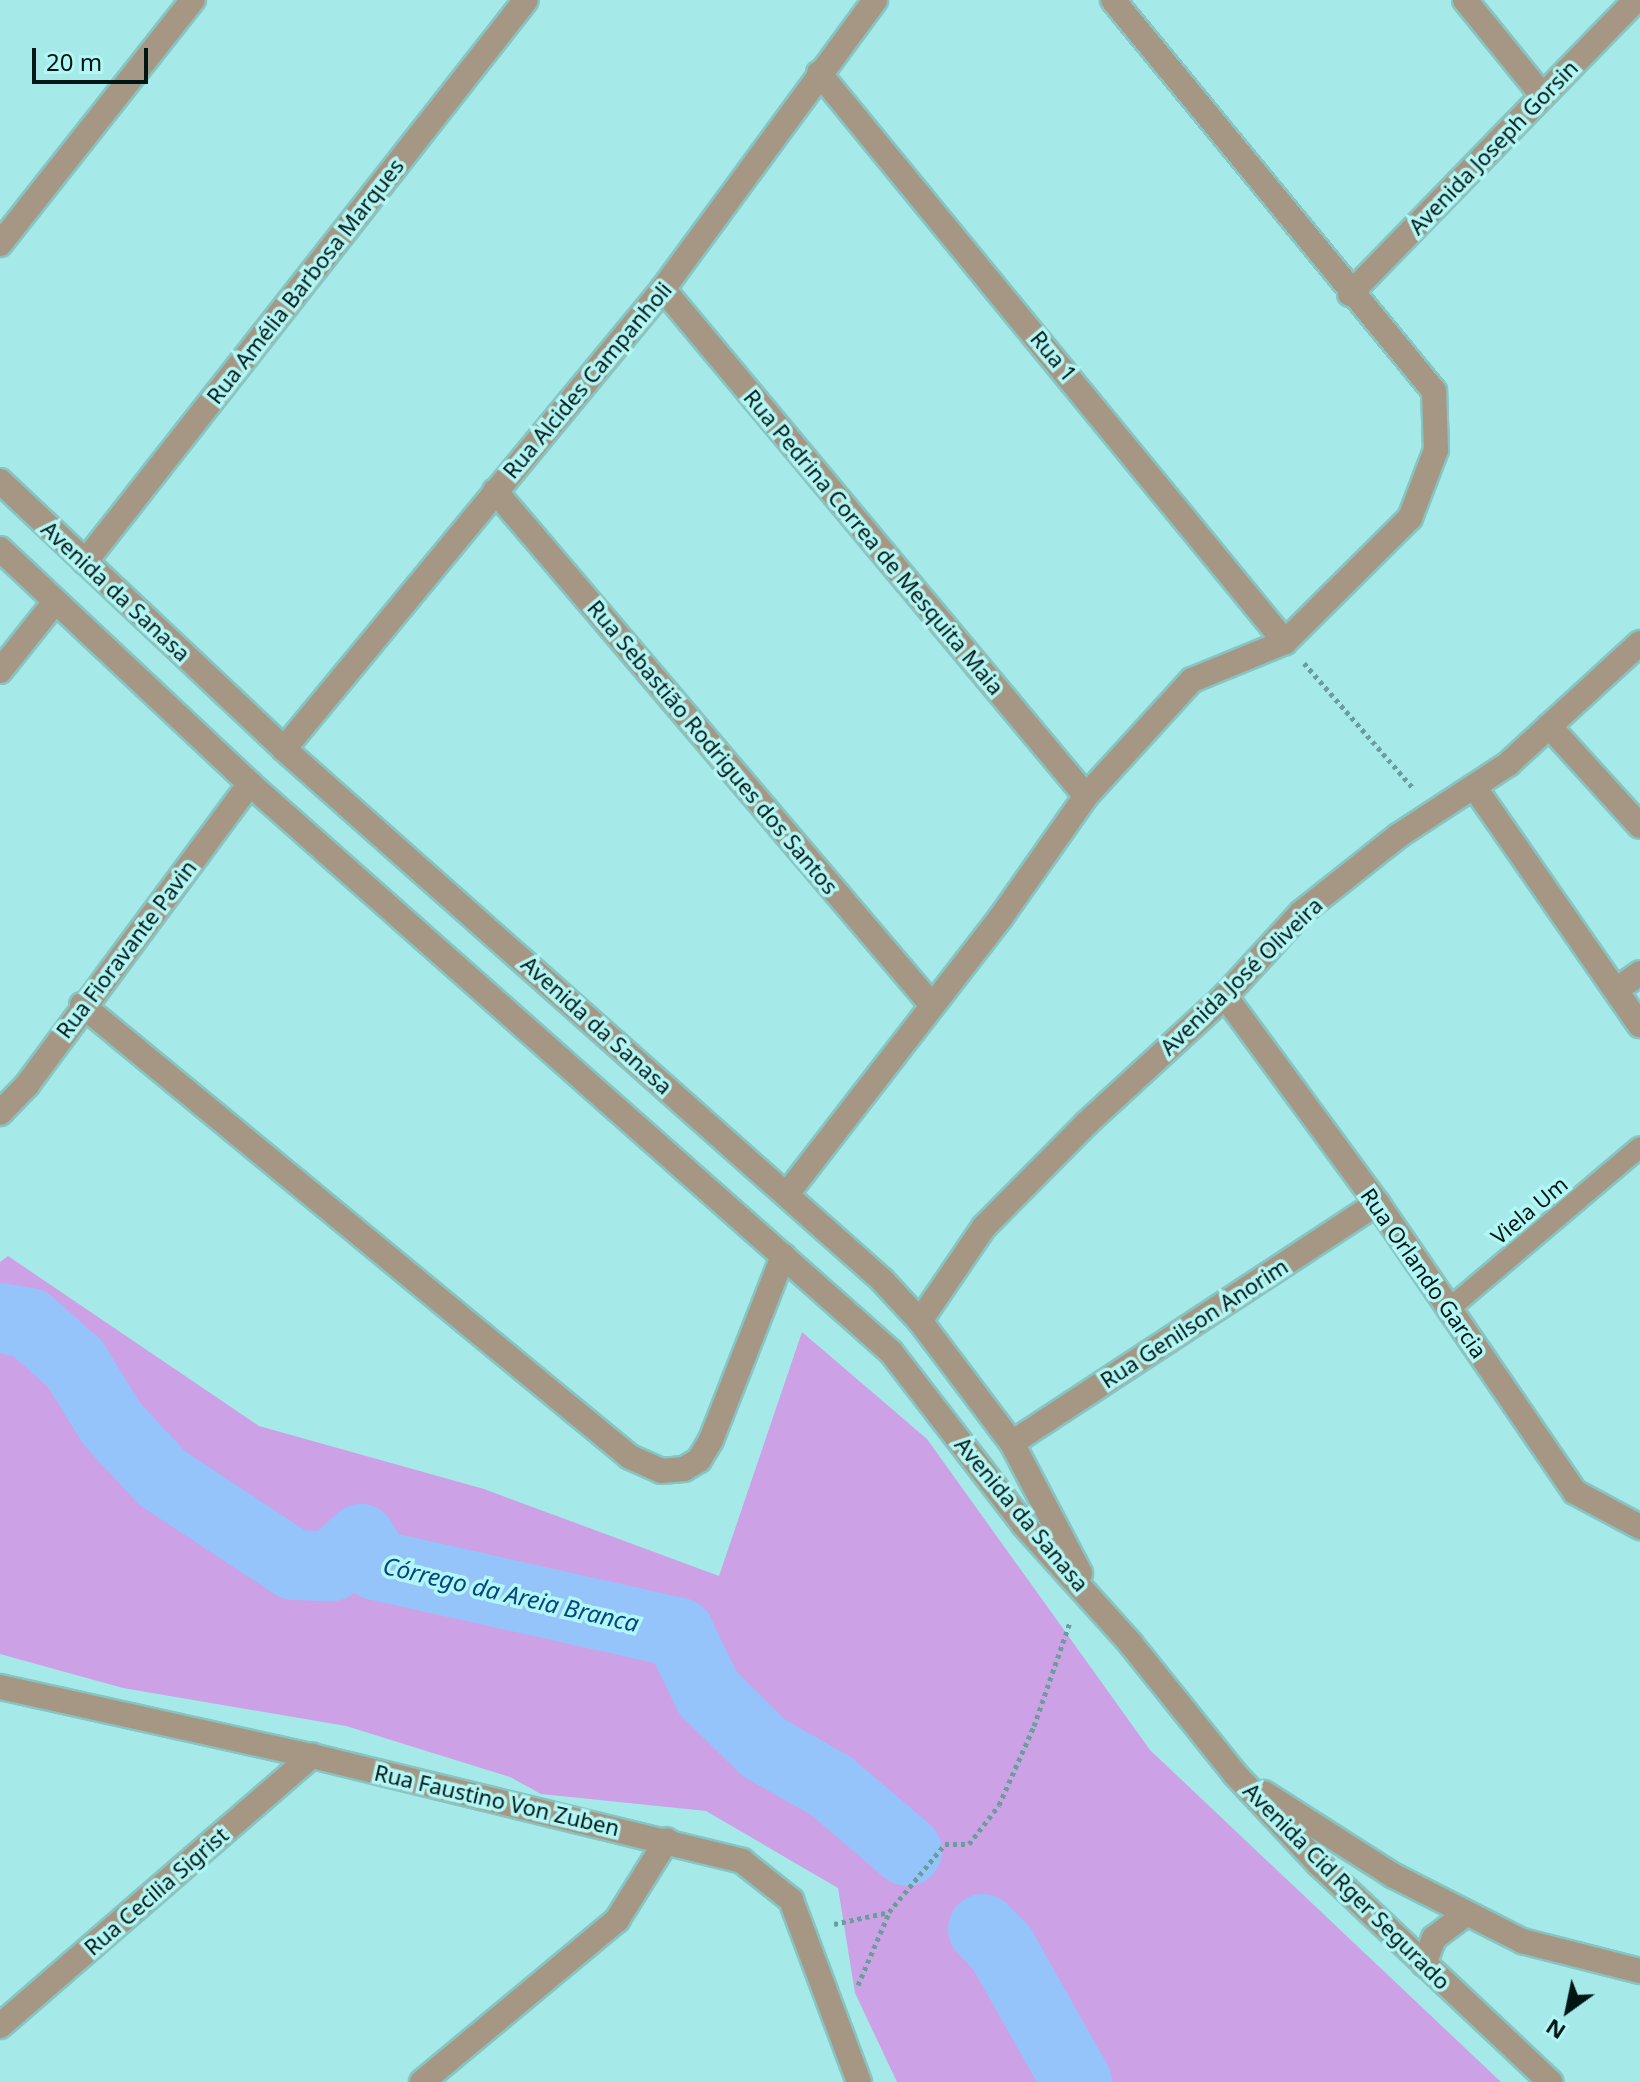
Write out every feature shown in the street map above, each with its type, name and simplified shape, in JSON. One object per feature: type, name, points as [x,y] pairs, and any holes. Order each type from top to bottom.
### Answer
[{"type":"street","points":[[0,244],[193,0]]},
{"type":"street","name":"Rua Amélia Barbosa Marques","points":[[85,562],[526,0]]},
{"type":"street","name":"Rua Alcides Campanholi","points":[[284,749],[663,289],[875,0]]},
{"type":"street","points":[[787,1194],[1086,796],[1192,680],[1285,642],[1410,518],[1436,450],[1434,391],[1350,294],[1113,0]]},
{"type":"street","points":[[1465,0],[1542,95]]},
{"type":"street","name":"Avenida Joseph Gorsin","points":[[1350,294],[1636,0]]},
{"type":"street","name":"Rua 1","points":[[819,73],[1285,642]]},
{"type":"street","name":"Rua Pedrina Correa de Mesquita Maia","points":[[663,289],[1086,796]]},
{"type":"street","name":"Avenida da Sanasa","points":[[0,481],[284,749],[849,1247],[920,1321],[1012,1443],[1096,1603]]},
{"type":"street","name":"Rua Sebastião Rodrigues dos Santos","points":[[495,491],[931,1004]]},
{"type":"street","name":"Avenida da Sanasa","points":[[0,549],[250,784],[891,1352],[1024,1525],[1096,1603]]},
{"type":"street","points":[[0,671],[54,603]]},
{"type":"street","name":"Avenida José Oliveira","points":[[920,1321],[984,1227],[1225,996],[1301,913],[1398,836],[1475,788],[1640,643]]},
{"type":"street","points":[[1549,726],[1640,826]]},
{"type":"street","name":"Rua Fioravante Pavin","points":[[0,1113],[27,1085],[82,1005],[250,784]]},
{"type":"street","points":[[1475,788],[1640,1025]]},
{"type":"street","points":[[1616,990],[1640,973]]},
{"type":"street","name":"Rua Orlando Garcia","points":[[1225,996],[1377,1203],[1575,1492],[1640,1527]]},
{"type":"street","points":[[82,1005],[630,1457],[661,1471],[684,1469],[699,1460],[711,1440],[783,1256]]},
{"type":"street","name":"Rua Genilson Anorim","points":[[1012,1443],[1377,1203]]},
{"type":"street","name":"Avenida Cid Rger Segurado","points":[[1096,1603],[1235,1774],[1424,1964],[1550,2082]]},
{"type":"street","name":"Rua Faustino Von Zuben","points":[[0,1687],[312,1756],[667,1840],[742,1861],[791,1900],[859,2082]]},
{"type":"street","name":"Rua Cecilia Sigrist","points":[[0,2026],[312,1756]]},
{"type":"street","points":[[1235,1774],[1394,1876],[1466,1914],[1522,1941],[1640,1971]]},
{"type":"street","points":[[422,2082],[617,1920],[667,1840]]},
{"type":"street","points":[[1424,1964],[1434,1938],[1466,1914]]},
{"type":"lane","name":"Viela Um","points":[[1449,1309],[1640,1147]]},
{"type":"path","points":[[1285,642],[1395,767]]},
{"type":"path","points":[[845,2038],[861,1977],[889,1912],[945,1844],[969,1844],[999,1805],[1034,1726],[1071,1619],[1096,1603]]},
{"type":"path","points":[[804,1931],[889,1912]]},
{"type":"shaded area","points":[[8,1256],[259,1426],[484,1489],[719,1576],[802,1332],[927,1439],[1150,1750],[1501,2082],[897,2082],[855,1993],[838,1888],[706,1811],[541,1794],[510,1777],[346,1726],[123,1688],[0,1654],[0,1262]]},
{"type":"waterway","name":"Córrego da Areia Branca","points":[[0,1318],[29,1323],[75,1364],[112,1424],[162,1478],[294,1565],[331,1566],[361,1539],[376,1565],[679,1633],[708,1693],[764,1748],[831,1786],[907,1851]]},
{"type":"waterway","name":"Córrego da Areia Branca","points":[[983,1929],[1002,1949],[1077,2082]]}]
